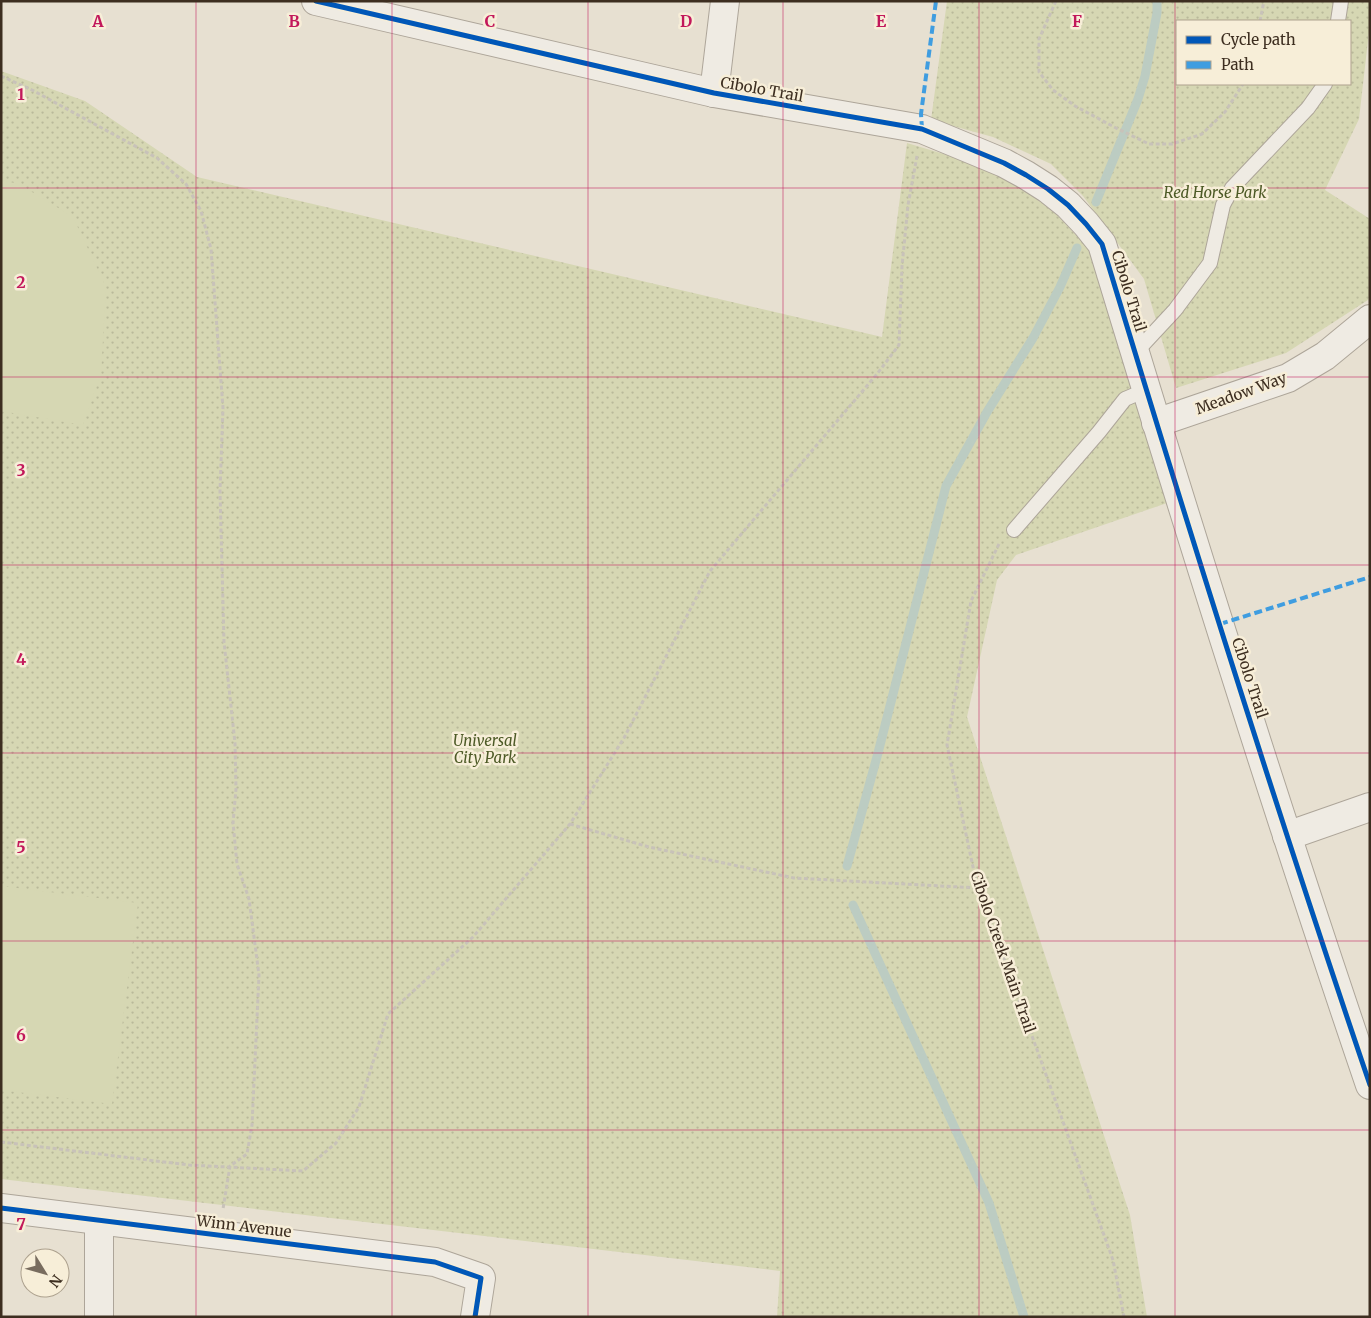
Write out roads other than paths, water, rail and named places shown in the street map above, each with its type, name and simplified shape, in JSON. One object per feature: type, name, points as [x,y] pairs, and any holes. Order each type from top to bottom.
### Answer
[{"type":"street","name":"Cibolo Trail","points":[[316,1],[401,11],[714,93],[922,129],[1004,163],[1048,189],[1068,205],[1102,244],[1156,423],[1287,836],[1370,1085]]},
{"type":"street","points":[[714,93],[725,1]]},
{"type":"street","name":"Meadow Way","points":[[1156,423],[1288,378],[1325,356],[1370,320]]},
{"type":"street","points":[[1287,836],[1370,807]]},
{"type":"street","name":"Winn Avenue","points":[[1,1208],[435,1262],[481,1278],[475,1317]]},
{"type":"street","points":[[98,1221],[99,1317]]},
{"type":"lane","points":[[1338,20],[1341,1]]},
{"type":"lane","points":[[1135,352],[1175,310],[1210,263],[1222,205],[1232,188],[1308,108],[1324,85]]},
{"type":"lane","points":[[1014,530],[1100,432],[1125,399],[1146,390]]},
{"type":"waterway","points":[[1096,202],[1138,99],[1145,76],[1157,13],[1157,1]]},
{"type":"waterway","points":[[847,866],[878,753],[946,486],[987,412],[1033,338],[1060,287],[1077,248]]},
{"type":"waterway","points":[[853,905],[989,1203],[1024,1317]]},
{"type":"park label","name":"Red Horse Park","points":[[1215,192]]},
{"type":"park label","name":"Universal City Park","points":[[485,748]]}]
